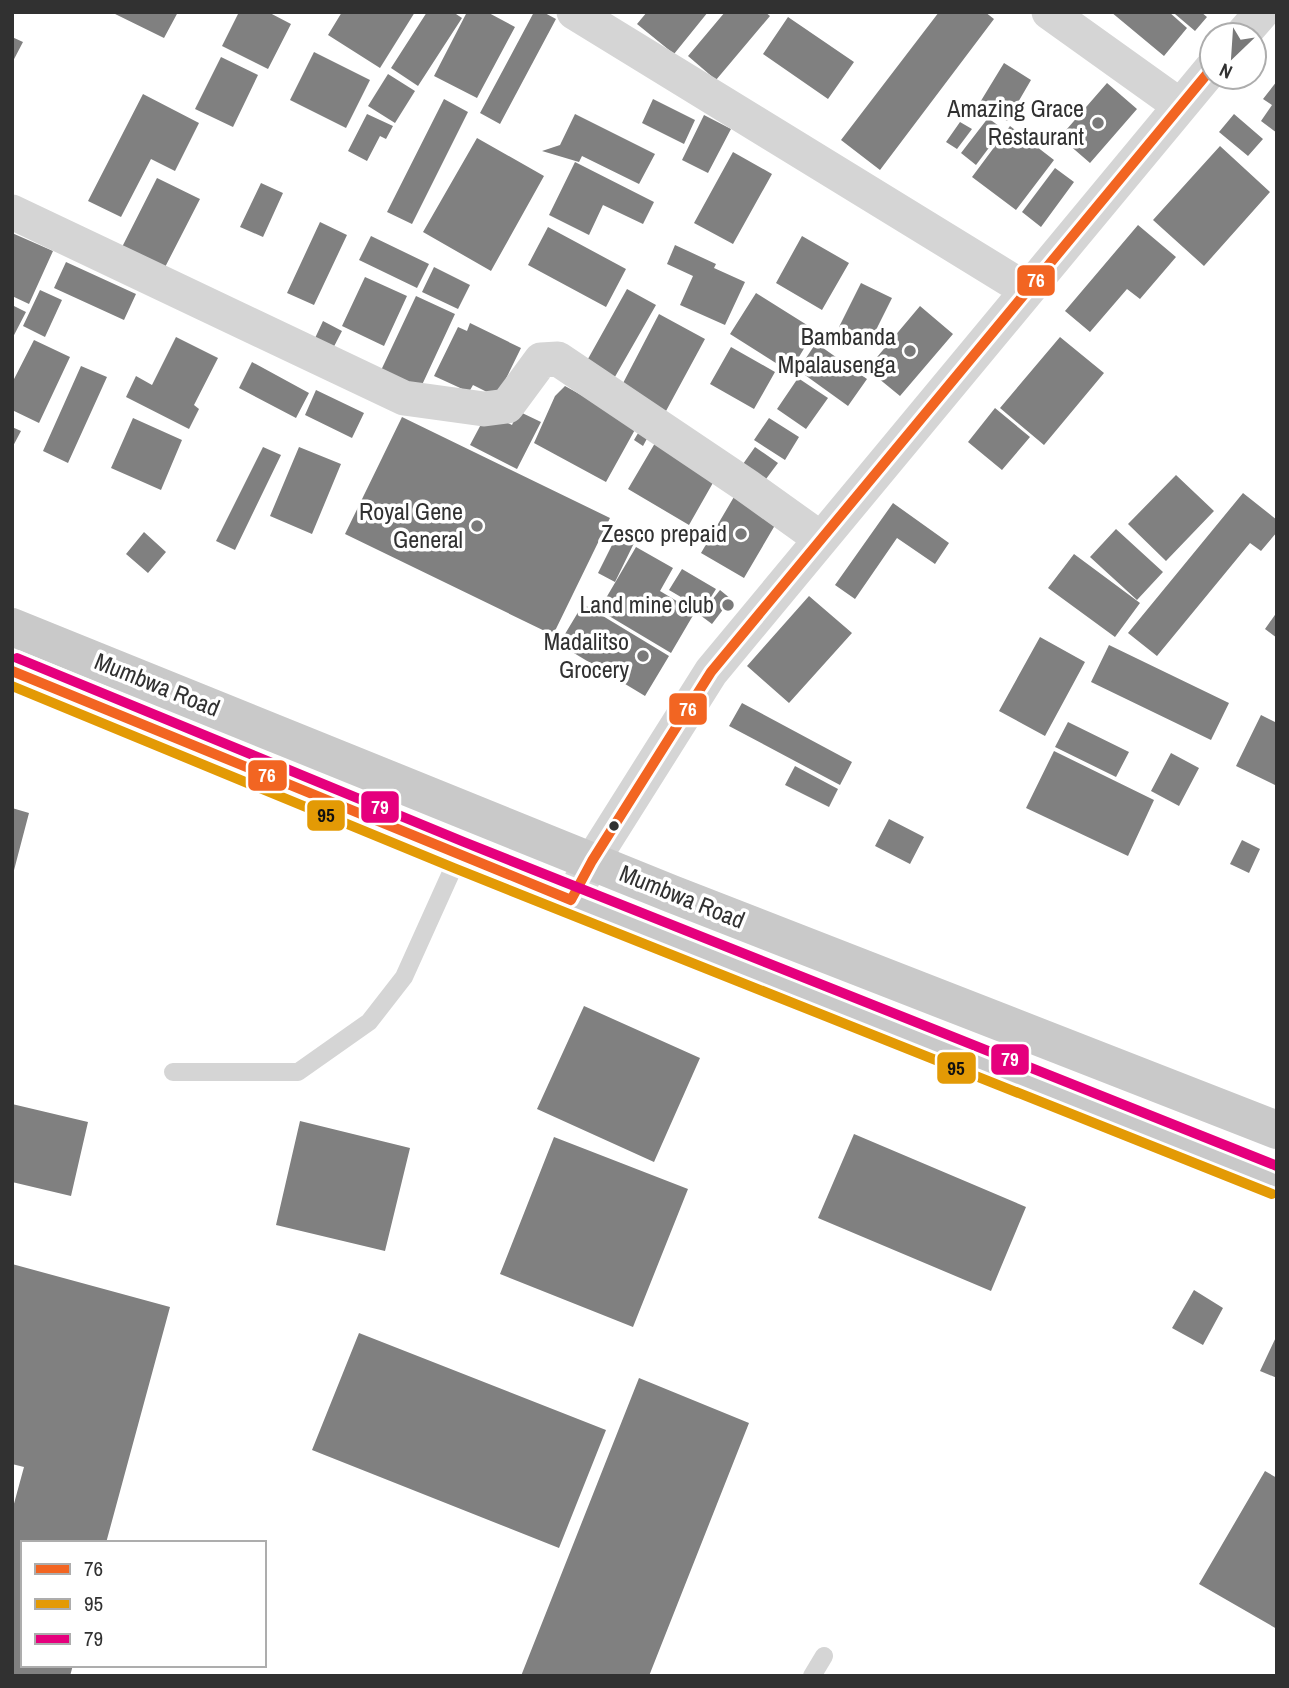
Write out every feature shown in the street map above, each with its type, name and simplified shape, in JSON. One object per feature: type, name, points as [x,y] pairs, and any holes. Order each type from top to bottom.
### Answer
[{"type":"main road","name":"Mumbwa Road","points":[[12,627],[592,861],[1277,1130]]},
{"type":"main road","name":"Mumbwa Road","points":[[12,671],[459,855],[1277,1181]]},
{"type":"street","points":[[574,12],[1027,290]]},
{"type":"street","points":[[1049,12],[1179,105]]},
{"type":"street","points":[[571,900],[592,861],[711,672],[1198,84]]},
{"type":"street","points":[[12,212],[404,398],[484,409],[508,406],[541,360],[558,359],[747,486],[821,540]]},
{"type":"lane","points":[[173,1072],[298,1072],[369,1022],[404,977],[459,855]]},
{"type":"lane","points":[[813,1676],[824,1656]]},
{"type":"building","points":[[111,12],[178,12],[164,38]]},
{"type":"building","points":[[239,12],[268,12],[291,24],[268,69],[222,46]]},
{"type":"building","points":[[342,12],[415,12],[380,68],[328,35]]},
{"type":"building","points":[[427,12],[453,12],[462,18],[418,86],[391,68]]},
{"type":"building","points":[[467,12],[487,12],[515,27],[477,98],[434,76]]},
{"type":"building","points":[[534,12],[543,12],[556,19],[500,124],[480,113]]},
{"type":"building","points":[[647,12],[708,12],[674,54],[637,24]]},
{"type":"building","points":[[725,12],[765,12],[770,16],[716,80],[688,56]]},
{"type":"building","points":[[939,12],[985,12],[994,19],[880,170],[841,140]]},
{"type":"building","points":[[1111,12],[1169,12],[1187,28],[1164,56]]},
{"type":"building","points":[[1201,12],[1207,17],[1204,21],[1198,21],[1195,31],[1175,14]]},
{"type":"building","points":[[788,17],[854,62],[828,99],[763,54]]},
{"type":"building","points":[[12,37],[23,42],[12,63]]},
{"type":"building","points":[[314,52],[370,80],[346,128],[290,100]]},
{"type":"building","points":[[221,57],[258,75],[233,127],[195,109]]},
{"type":"building","points":[[1004,63],[1031,80],[1007,121],[979,104]]},
{"type":"building","points":[[388,74],[415,91],[395,123],[368,106]]},
{"type":"building","points":[[1277,81],[1277,133],[1261,121],[1272,105],[1263,99]]},
{"type":"building","name":"Amazing Grace Restaurant","points":[[1107,83],[1137,109],[1090,163],[1060,137]]},
{"type":"building","points":[[143,94],[199,123],[175,171],[151,159],[121,217],[88,201]]},
{"type":"building","points":[[444,99],[468,112],[412,224],[387,212]]},
{"type":"building","points":[[653,99],[695,120],[684,144],[642,123]]},
{"type":"building","points":[[367,114],[393,126],[386,139],[380,136],[367,161],[348,151]]},
{"type":"building","points":[[575,114],[655,154],[639,184],[582,156],[579,162],[542,151],[560,145]]},
{"type":"building","points":[[1234,114],[1263,139],[1248,156],[1219,132]]},
{"type":"building","points":[[704,115],[731,129],[708,173],[682,160]]},
{"type":"building","points":[[988,118],[1003,129],[976,165],[961,153]]},
{"type":"building","points":[[960,122],[972,129],[957,149],[946,142]]},
{"type":"building","points":[[1010,126],[1054,160],[1016,210],[972,177]]},
{"type":"building","points":[[477,138],[544,176],[491,271],[423,232]]},
{"type":"building","points":[[1220,146],[1270,192],[1204,266],[1153,220]]},
{"type":"building","points":[[733,152],[772,174],[733,244],[694,223]]},
{"type":"building","points":[[575,162],[654,202],[643,224],[603,205],[589,235],[549,215]]},
{"type":"building","points":[[1055,168],[1074,182],[1041,227],[1022,212]]},
{"type":"building","points":[[157,178],[200,199],[161,275],[119,253]]},
{"type":"building","points":[[261,183],[283,193],[263,237],[240,227]]},
{"type":"building","points":[[320,222],[347,235],[314,305],[287,293]]},
{"type":"building","points":[[1138,225],[1176,257],[1140,299],[1127,289],[1090,332],[1065,311]]},
{"type":"building","points":[[548,227],[626,269],[606,307],[528,265]]},
{"type":"building","points":[[12,233],[53,251],[29,304],[12,296]]},
{"type":"building","points":[[371,236],[429,264],[417,288],[359,260]]},
{"type":"building","points":[[802,236],[849,263],[822,310],[776,283]]},
{"type":"building","points":[[675,245],[716,264],[714,268],[745,282],[725,325],[680,305],[693,276],[667,264]]},
{"type":"building","points":[[66,262],[136,294],[124,320],[54,288]]},
{"type":"building","points":[[434,267],[470,285],[458,309],[422,292]]},
{"type":"building","points":[[365,277],[407,296],[384,346],[342,326]]},
{"type":"building","points":[[861,283],[892,298],[870,342],[839,327]]},
{"type":"building","points":[[627,289],[656,305],[612,382],[584,366]]},
{"type":"building","points":[[40,290],[62,300],[45,337],[23,326]]},
{"type":"building","points":[[756,293],[815,330],[790,372],[730,334]]},
{"type":"building","points":[[416,296],[455,314],[415,400],[376,381]]},
{"type":"building","points":[[12,305],[26,312],[12,339]]},
{"type":"building","name":"Bambanda Mpalausenga","points":[[920,306],[953,334],[900,396],[867,369]]},
{"type":"building","points":[[659,314],[705,339],[666,411],[621,387]]},
{"type":"building","points":[[323,321],[342,331],[327,360],[309,351]]},
{"type":"building","points":[[470,323],[521,348],[497,397],[473,385],[469,392],[434,376],[458,327],[467,331]]},
{"type":"building","points":[[176,337],[218,358],[194,405],[199,409],[189,429],[126,397],[136,376],[152,385]]},
{"type":"building","points":[[1060,337],[1104,373],[1044,445],[1000,408]]},
{"type":"building","points":[[34,340],[70,357],[39,423],[12,410],[12,383]]},
{"type":"building","points":[[816,343],[867,379],[848,406],[798,370]]},
{"type":"building","points":[[731,347],[775,372],[754,409],[710,384]]},
{"type":"building","points":[[252,362],[309,393],[296,418],[239,388]]},
{"type":"building","points":[[81,366],[107,377],[68,463],[43,451]]},
{"type":"building","points":[[798,378],[828,398],[806,429],[777,409]]},
{"type":"building","points":[[565,386],[637,426],[606,482],[534,443],[555,396]]},
{"type":"building","points":[[316,390],[364,413],[352,438],[305,415]]},
{"type":"building","points":[[995,408],[1030,437],[1002,470],[968,442]]},
{"type":"building","points":[[518,411],[541,422],[517,469],[470,445],[487,413],[512,425]]},
{"type":"building","name":"Royal Gene General","points":[[402,417],[610,518],[553,635],[345,534]]},
{"type":"building","points":[[133,418],[182,440],[161,490],[111,468]]},
{"type":"building","points":[[769,418],[799,437],[785,460],[754,440]]},
{"type":"building","points":[[12,427],[21,431],[12,448]]},
{"type":"building","points":[[641,428],[650,433],[643,446],[634,440]]},
{"type":"building","points":[[658,438],[718,474],[689,525],[628,489]]},
{"type":"building","points":[[263,447],[281,455],[235,550],[216,541]]},
{"type":"building","points":[[299,447],[341,464],[312,534],[270,516]]},
{"type":"building","points":[[755,447],[778,463],[766,479],[743,464]]},
{"type":"building","points":[[1176,475],[1214,511],[1166,561],[1128,524]]},
{"type":"building","name":"Zesco prepaid","points":[[738,490],[781,515],[744,578],[701,553]]},
{"type":"building","points":[[1243,493],[1277,520],[1277,532],[1261,551],[1250,543],[1157,656],[1128,633]]},
{"type":"building","points":[[893,503],[949,543],[935,564],[897,538],[855,599],[835,585]]},
{"type":"building","points":[[1116,529],[1163,572],[1137,600],[1090,557]]},
{"type":"building","points":[[619,531],[636,539],[615,582],[598,573]]},
{"type":"building","points":[[144,532],[166,552],[148,573],[126,554]]},
{"type":"building","points":[[636,547],[673,568],[660,591],[695,612],[671,653],[599,610]]},
{"type":"building","points":[[1074,554],[1140,603],[1115,637],[1048,588]]},
{"type":"building","points":[[682,569],[716,589],[703,610],[669,590]]},
{"type":"building","points":[[720,590],[731,599],[712,624],[700,615]]},
{"type":"building","points":[[809,596],[852,633],[789,703],[747,666]]},
{"type":"building","points":[[583,604],[669,656],[645,696],[559,644]]},
{"type":"building","points":[[1277,612],[1277,638],[1265,629]]},
{"type":"building","points":[[1040,637],[1085,662],[1045,736],[999,711]]},
{"type":"building","points":[[1109,645],[1229,703],[1211,740],[1091,682]]},
{"type":"building","points":[[742,703],[852,762],[840,785],[729,726]]},
{"type":"building","points":[[1261,715],[1277,723],[1277,786],[1236,766]]},
{"type":"building","points":[[1068,722],[1129,752],[1116,777],[1055,747]]},
{"type":"building","points":[[1054,751],[1154,800],[1128,856],[1026,808]]},
{"type":"building","points":[[1171,753],[1199,768],[1179,806],[1151,791]]},
{"type":"building","points":[[795,766],[838,789],[829,807],[785,785]]},
{"type":"building","points":[[12,808],[29,813],[13,874],[12,874]]},
{"type":"building","points":[[889,819],[924,837],[910,864],[875,846]]},
{"type":"building","points":[[1242,840],[1260,849],[1249,873],[1230,864]]},
{"type":"building","points":[[584,1006],[700,1058],[654,1162],[537,1109]]},
{"type":"building","points":[[12,1104],[88,1122],[71,1196],[12,1182]]},
{"type":"building","points":[[300,1121],[410,1148],[385,1251],[276,1225]]},
{"type":"building","points":[[854,1134],[1026,1207],[991,1291],[818,1218]]},
{"type":"building","points":[[554,1137],[688,1189],[633,1327],[500,1274]]},
{"type":"building","points":[[12,1264],[170,1307],[107,1541],[21,1541],[21,1667],[72,1667],[70,1676],[12,1676],[12,1511],[24,1467],[12,1464]]},
{"type":"building","points":[[1194,1290],[1223,1308],[1203,1345],[1172,1328]]},
{"type":"building","points":[[359,1333],[606,1430],[559,1548],[312,1450]]},
{"type":"building","points":[[1277,1335],[1277,1378],[1260,1371]]},
{"type":"building","points":[[639,1378],[749,1423],[649,1676],[521,1676]]},
{"type":"building","points":[[1265,1471],[1277,1478],[1277,1629],[1199,1584]]},
{"type":"transit line","name":"76","points":[[12,671],[571,900],[592,861],[711,672],[1198,85]]},
{"type":"transit line","name":"79","points":[[17,658],[464,842],[1277,1166]]},
{"type":"transit line","name":"95","points":[[12,686],[454,868],[1272,1194]]},
{"type":"place","name":"Amazing Grace Restaurant","points":[[1098,123]]},
{"type":"place","name":"Bambanda Mpalausenga","points":[[910,351]]},
{"type":"place","name":"Royal Gene General","points":[[477,526]]},
{"type":"place","name":"Zesco prepaid","points":[[741,534]]},
{"type":"place","name":"Land mine club","points":[[728,605]]},
{"type":"place","name":"Madalitso Grocery","points":[[643,656]]}]
